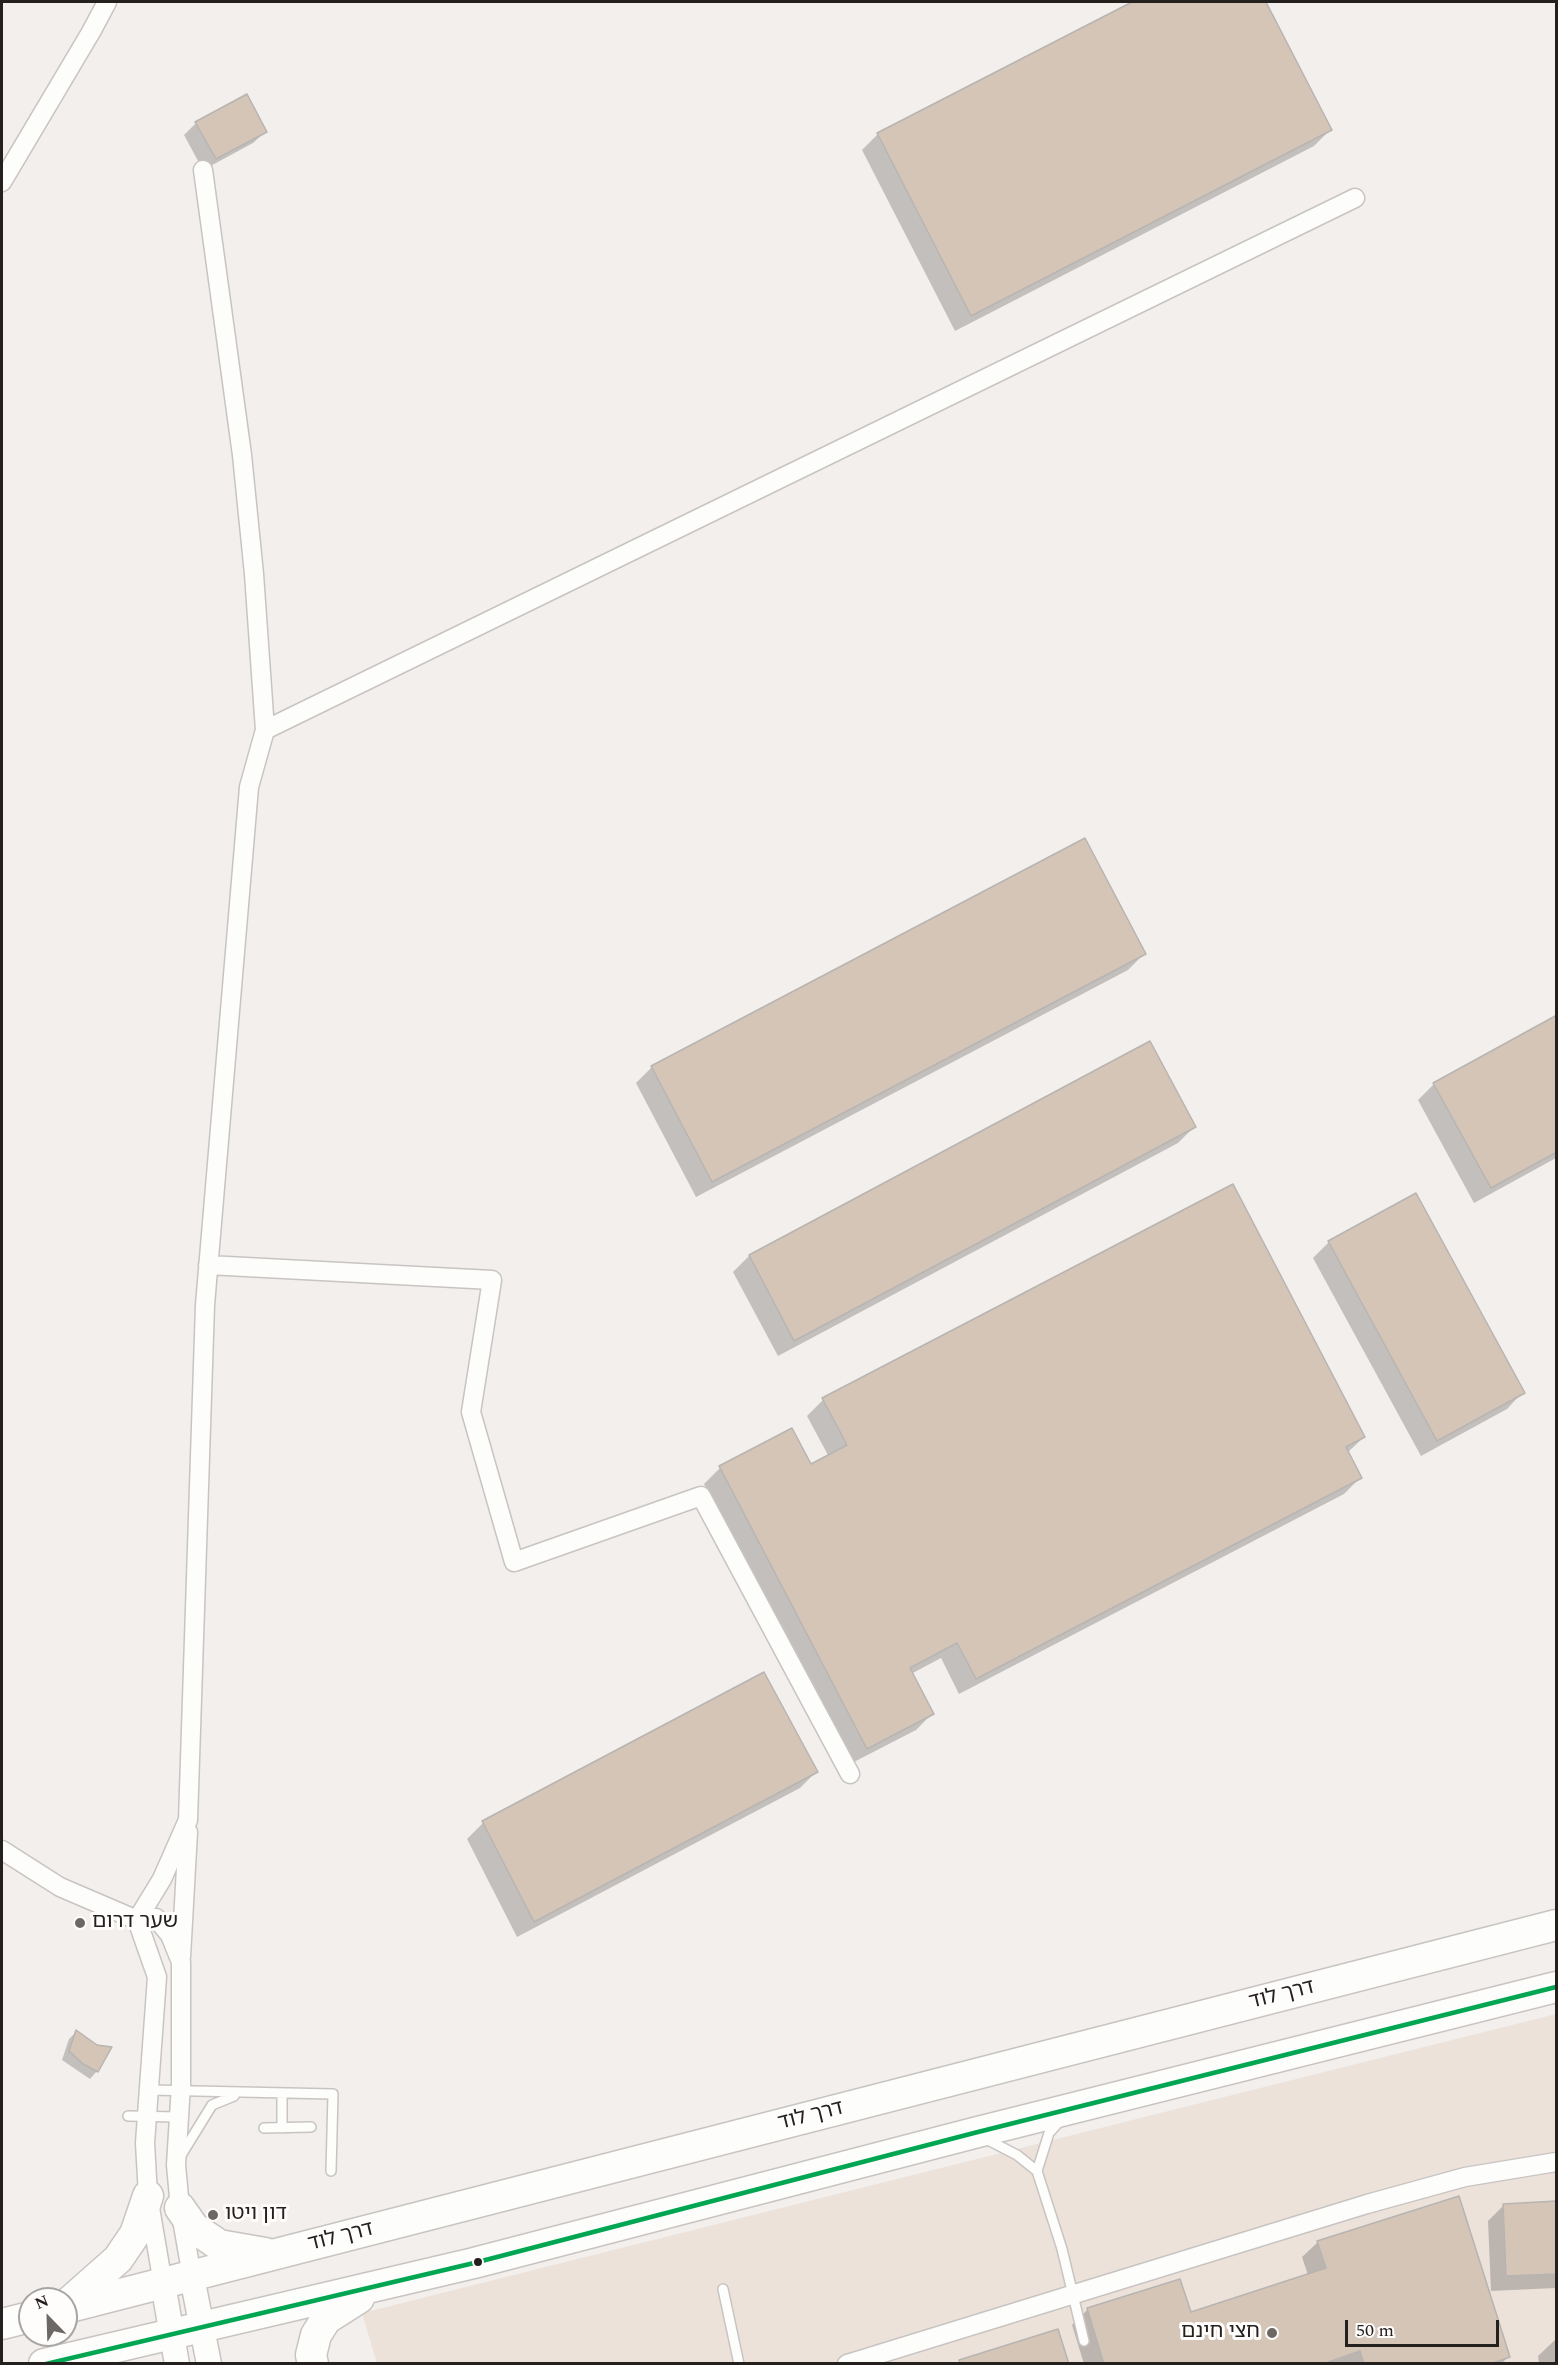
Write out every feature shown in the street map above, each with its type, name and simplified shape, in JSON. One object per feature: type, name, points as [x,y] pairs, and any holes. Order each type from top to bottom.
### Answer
[{"type":"main road","name":"דרך לוד","points":[[78,2303],[192,2277],[1557,1925]]},
{"type":"main road","points":[[44,2364],[420,2276],[974,2133],[1557,1987]]},
{"type":"main road","points":[[78,2295],[118,2259],[135,2234],[148,2196]]},
{"type":"main road","points":[[180,2208],[194,2228],[219,2245],[273,2255]]},
{"type":"main road","points":[[313,2364],[312,2355],[316,2335],[326,2319],[354,2300],[420,2276]]},
{"type":"main road","points":[[2,2324],[18,2320]]},
{"type":"street","points":[[2,182],[92,32],[107,2]]},
{"type":"street","points":[[203,170],[242,455],[266,730],[249,787],[208,1265],[189,1820],[181,1962],[180,2091],[176,2164],[180,2208],[209,2364]]},
{"type":"street","points":[[266,730],[1355,198]]},
{"type":"street","points":[[208,1265],[492,1280],[471,1412],[514,1562],[701,1496],[850,1774]]},
{"type":"street","points":[[137,1920],[162,1879],[189,1820]]},
{"type":"street","points":[[2,1850],[60,1887],[137,1920],[156,1918],[170,1935],[181,1962]]},
{"type":"street","points":[[137,1920],[157,1977],[145,2143],[148,2196],[177,2364]]},
{"type":"street","points":[[847,2364],[1465,2177],[1557,2162]]},
{"type":"lane","points":[[150,2090],[333,2094],[331,2171]]},
{"type":"lane","points":[[176,2164],[212,2105],[244,2093]]},
{"type":"lane","points":[[282,2093],[282,2128]]},
{"type":"lane","points":[[1078,2108],[1049,2133],[1037,2171],[1084,2341]]},
{"type":"lane","points":[[128,2116],[178,2116]]},
{"type":"lane","points":[[264,2128],[310,2127]]},
{"type":"lane","points":[[974,2133],[997,2143],[1037,2171]]},
{"type":"lane","points":[[723,2289],[739,2364]]},
{"type":"shaded area","points":[[1556,2014],[1556,2363],[377,2364],[362,2313]]},
{"type":"building","points":[[1132,2],[1266,2],[1332,130],[971,316],[877,133]]},
{"type":"building","points":[[247,94],[267,132],[216,159],[195,122]]},
{"type":"building","points":[[1085,838],[1146,954],[712,1182],[651,1066]]},
{"type":"building","points":[[1557,1015],[1557,1152],[1491,1188],[1433,1083]]},
{"type":"building","points":[[1150,1041],[1196,1127],[794,1341],[749,1255]]},
{"type":"building","points":[[1233,1184],[1365,1437],[1346,1447],[1362,1478],[976,1679],[957,1643],[910,1668],[934,1714],[867,1749],[719,1466],[792,1428],[811,1464],[847,1445],[822,1398]]},
{"type":"building","points":[[1416,1193],[1525,1393],[1437,1441],[1328,1241]]},
{"type":"building","points":[[764,1672],[818,1772],[534,1922],[482,1821]]},
{"type":"building","points":[[76,2030],[97,2045],[112,2047],[98,2072],[83,2064],[69,2051]]},
{"type":"building","points":[[1459,2196],[1510,2357],[1490,2364],[1364,2364],[1360,2351],[1323,2364],[1104,2364],[1087,2308],[1180,2279],[1191,2312],[1326,2268],[1317,2241]]},
{"type":"building","points":[[1557,2201],[1557,2274],[1506,2276],[1503,2204]]},
{"type":"building","points":[[1058,2329],[1069,2364],[960,2364],[959,2360]]},
{"type":"transit line","points":[[46,2364],[474,2263],[974,2133],[1556,1987]]},
{"type":"place","name":"שער דרום","points":[[80,1923]]},
{"type":"place","name":"דון ויטו","points":[[213,2215]]},
{"type":"place","name":"חצי חינם","points":[[1272,2333]]}]
